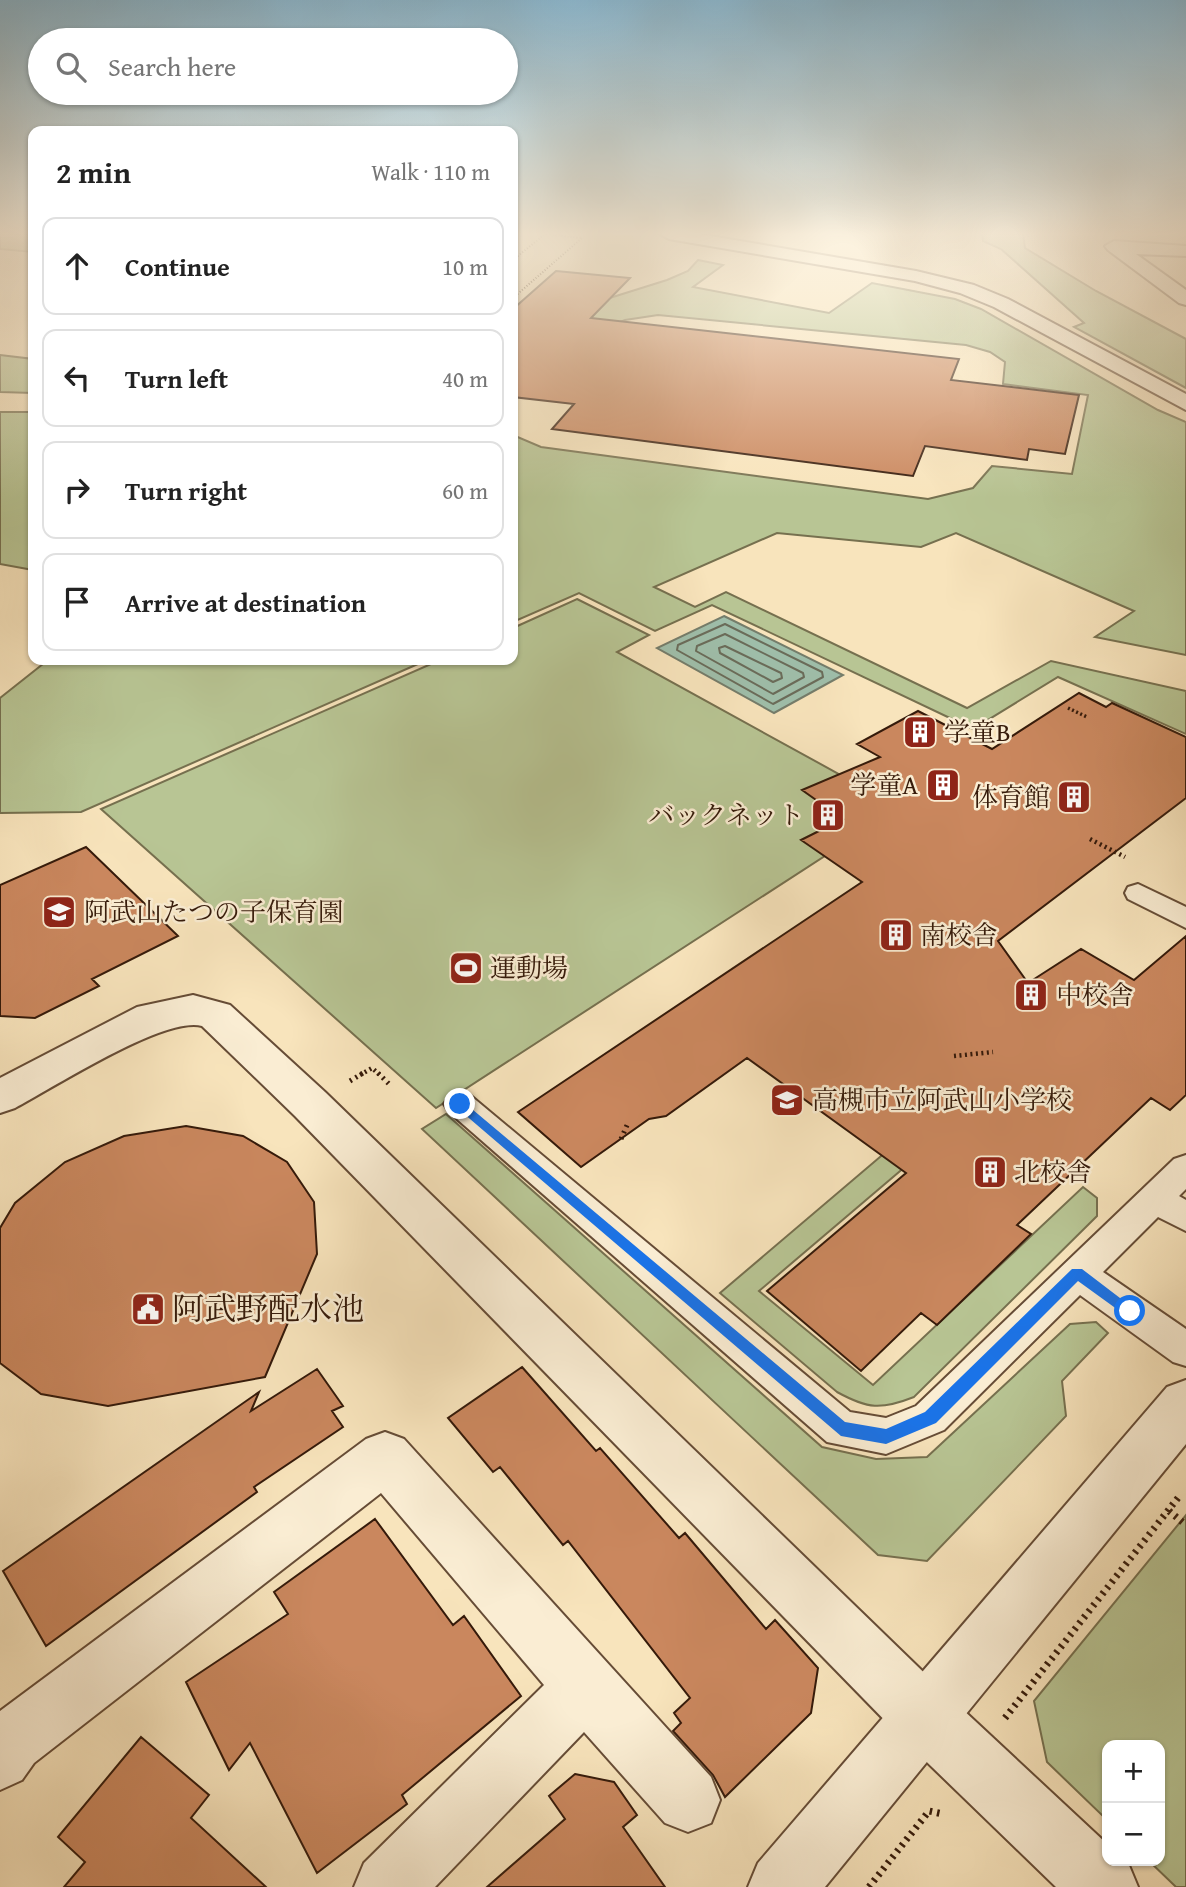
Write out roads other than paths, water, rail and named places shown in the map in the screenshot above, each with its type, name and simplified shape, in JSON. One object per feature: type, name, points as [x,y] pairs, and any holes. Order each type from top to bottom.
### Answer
[{"type":"street","points":[[1036,322],[1186,403]]},
{"type":"street","points":[[0,1097],[151,1017],[193,1009],[216,1015],[320,1114],[925,1716],[1104,1887]]},
{"type":"street","points":[[782,1887],[925,1716],[1181,1420]]},
{"type":"street","points":[[4,1740],[385,1457],[584,1687],[688,1800]]},
{"type":"street","points":[[388,1887],[584,1687]]},
{"type":"lane","points":[[1138,893],[1186,919]]},
{"type":"lane","points":[[460,1104],[841,1429],[886,1436],[930,1418],[1186,1168]]},
{"type":"lane","points":[[1156,1198],[1186,1217]]},
{"type":"lane","points":[[1077,1273],[1186,1350]]},
{"type":"water","points":[[724,616],[843,675],[774,713],[657,648]]},
{"type":"place","name":"学童B","points":[[920,732]]},
{"type":"place","name":"学童A","points":[[943,785]]},
{"type":"place","name":"体育館","points":[[1074,797]]},
{"type":"place","name":"バックネット","points":[[828,815]]},
{"type":"place","name":"阿武山たつの子保育園","points":[[59,912]]},
{"type":"place","name":"南校舎","points":[[896,935]]},
{"type":"place","name":"運動場","points":[[466,968]]},
{"type":"place","name":"中校舎","points":[[1031,995]]},
{"type":"place","name":"高槻市立阿武山小学校","points":[[787,1100]]},
{"type":"place","name":"北校舎","points":[[990,1172]]},
{"type":"place","name":"阿武野配水池","points":[[148,1309]]}]
